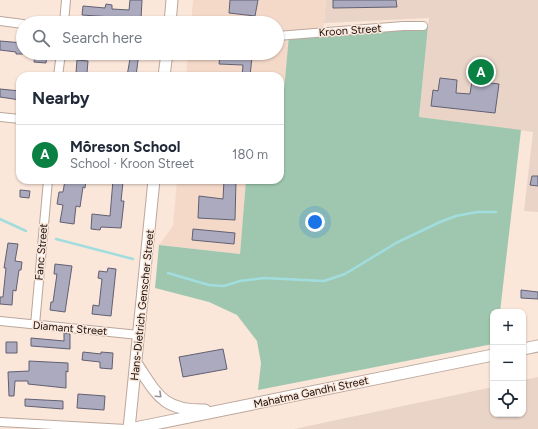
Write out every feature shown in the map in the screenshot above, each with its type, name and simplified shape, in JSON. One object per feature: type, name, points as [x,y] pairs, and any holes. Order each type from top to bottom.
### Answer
[{"type":"street","points":[[65,16],[66,0]]},
{"type":"street","points":[[171,16],[172,0]]},
{"type":"street","points":[[0,21],[16,23]]},
{"type":"street","name":"Kroon Street","points":[[284,35],[423,26]]},
{"type":"street","points":[[59,72],[60,60]]},
{"type":"street","points":[[165,72],[166,60]]},
{"type":"street","points":[[0,117],[16,119]]},
{"type":"street","name":"Fanc Street","points":[[35,325],[48,184]]},
{"type":"street","name":"Hans-Dietrich Genscher Street","points":[[129,429],[154,184]]},
{"type":"street","name":"Diamant Street","points":[[0,321],[139,335]]},
{"type":"street","points":[[526,348],[538,346]]},
{"type":"street","name":"Mahatma Gandhi Street","points":[[129,429],[490,356]]},
{"type":"street","points":[[136,363],[154,391],[161,398],[171,404],[181,408],[224,410]]},
{"type":"street","points":[[169,429],[224,410]]},
{"type":"street","points":[[2,425],[126,429]]},
{"type":"shaded area","points":[[193,0],[326,0],[323,32],[289,35],[284,91],[284,72],[186,72],[187,60],[284,60],[284,16],[192,16]]},
{"type":"shaded area","points":[[326,0],[538,0],[538,212],[524,211],[533,132],[419,117],[429,18],[324,23]]},
{"type":"shaded area","points":[[177,184],[246,184],[240,254],[159,245],[173,226]]},
{"type":"shaded area","points":[[538,377],[538,429],[294,429],[490,388],[490,417],[526,417],[526,379]]},
{"type":"green space","points":[[418,26],[428,27],[419,117],[521,130],[500,309],[490,309],[490,345],[258,390],[261,363],[257,341],[237,315],[209,302],[155,288],[159,245],[240,254],[246,184],[284,184],[284,91],[289,35]]},
{"type":"building","points":[[130,0],[142,0],[141,16],[82,15],[83,6],[105,8],[106,4],[112,5],[112,9],[129,10]]},
{"type":"building","points":[[230,0],[258,0],[255,16],[229,13]]},
{"type":"building","points":[[333,0],[396,0],[397,7],[333,8]]},
{"type":"building","points":[[0,41],[16,42],[16,52],[0,50]]},
{"type":"building","points":[[34,60],[46,60],[46,63],[34,62]]},
{"type":"building","points":[[77,60],[88,61],[87,72],[76,72]]},
{"type":"building","points":[[130,60],[138,60],[137,72],[128,72]]},
{"type":"building","points":[[220,60],[252,60],[250,72],[242,72],[243,65],[219,64]]},
{"type":"building","points":[[440,78],[457,80],[456,93],[470,94],[472,81],[499,84],[495,113],[431,106],[433,90],[438,91]]},
{"type":"building","points":[[0,89],[16,91],[16,99],[0,97]]},
{"type":"building","points":[[532,176],[538,176],[538,186],[530,185]]},
{"type":"building","points":[[64,184],[86,184],[85,188],[83,187],[80,207],[76,206],[74,224],[60,222],[63,205],[57,204],[59,192],[63,192]]},
{"type":"building","points":[[113,184],[123,184],[121,201],[124,201],[121,228],[101,227],[100,230],[91,229],[92,214],[110,216]]},
{"type":"building","points":[[224,184],[236,184],[235,220],[198,218],[199,196],[223,199]]},
{"type":"building","points":[[20,190],[30,191],[29,198],[20,197]]},
{"type":"building","points":[[193,229],[235,233],[234,244],[192,240]]},
{"type":"building","points":[[8,243],[18,244],[15,261],[22,262],[21,270],[19,270],[16,291],[13,290],[12,305],[0,304],[0,297],[3,297],[6,268],[4,268]]},
{"type":"building","points":[[55,264],[72,266],[65,312],[50,310],[51,302],[53,302],[57,274],[54,274]]},
{"type":"building","points":[[108,268],[116,269],[111,316],[92,314],[93,305],[99,306],[102,279],[98,278],[99,271],[107,272]]},
{"type":"building","points":[[521,290],[538,292],[538,299],[521,298]]},
{"type":"building","points":[[64,333],[70,334],[70,349],[31,346],[31,338],[64,341]]},
{"type":"building","points":[[6,342],[17,342],[17,353],[6,353]]},
{"type":"building","points":[[223,349],[227,369],[183,377],[179,357]]},
{"type":"building","points":[[83,352],[101,354],[101,352],[113,353],[112,369],[100,368],[100,362],[82,360]]},
{"type":"building","points":[[29,361],[68,363],[68,372],[66,371],[66,388],[28,384],[28,381],[15,381],[14,396],[9,396],[8,372],[29,371]]},
{"type":"building","points":[[78,394],[105,396],[104,410],[77,408]]},
{"type":"building","points":[[25,399],[63,401],[63,409],[25,406]]},
{"type":"waterway","points":[[168,273],[209,285],[224,286],[240,281],[264,278],[324,281],[345,274],[396,243],[440,222],[456,216],[477,212],[496,212]]},
{"type":"waterway","points":[[0,219],[26,231]]},
{"type":"waterway","points":[[56,239],[133,259]]},
{"type":"place","name":"Môreson School","points":[[481,72]]}]
